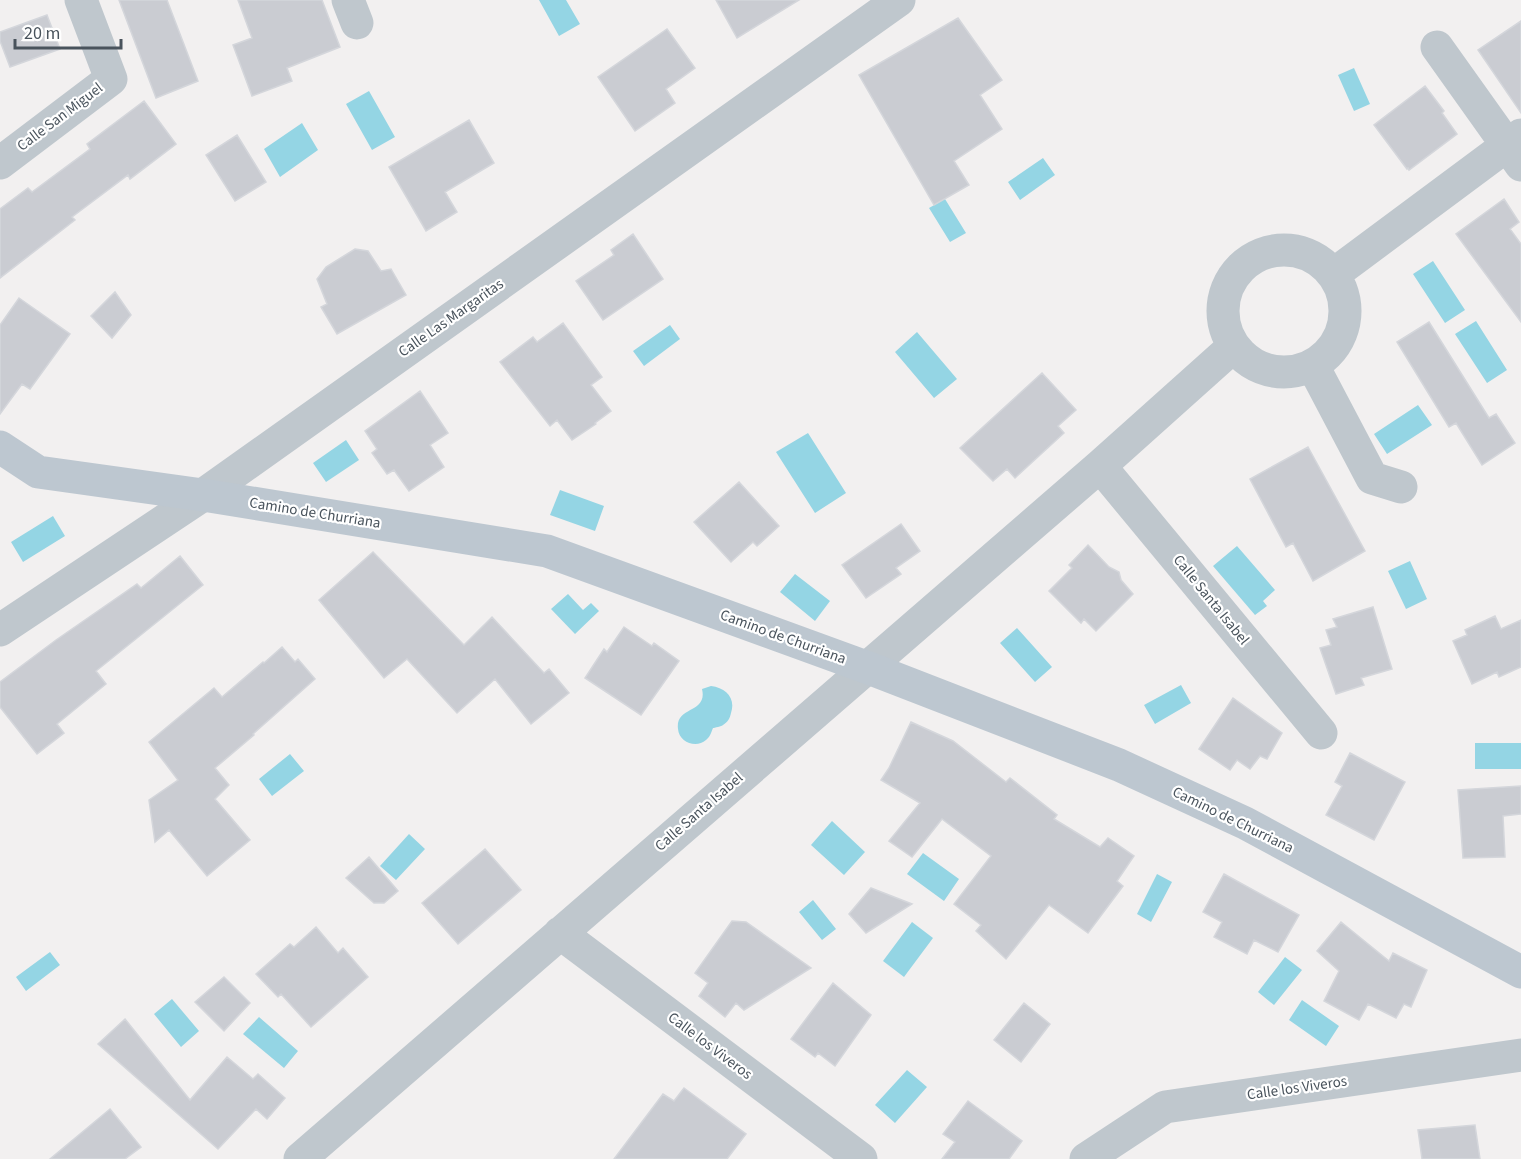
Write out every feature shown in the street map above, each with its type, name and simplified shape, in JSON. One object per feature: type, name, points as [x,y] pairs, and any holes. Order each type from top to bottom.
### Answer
[{"type":"street","name":"Calle San Miguel","points":[[0,163],[111,80],[81,0]]},
{"type":"street","name":"Calle Las Margaritas","points":[[0,630],[203,495],[899,0]]},
{"type":"street","points":[[1334,274],[1516,148],[1437,47]]},
{"type":"street","points":[[1278,250],[1299,251],[1318,259],[1334,274],[1344,293],[1346,314],[1341,335],[1329,353],[1313,366],[1296,372],[1269,371],[1246,359],[1234,346],[1225,327],[1223,306],[1228,285],[1240,268],[1258,255],[1278,250]]},
{"type":"street","name":"Calle Santa Isabel","points":[[300,1159],[1100,466],[1234,346]]},
{"type":"street","points":[[1313,366],[1372,478],[1401,487]]},
{"type":"street","name":"Camino de Churriana","points":[[0,447],[38,472],[203,495],[547,551],[866,667],[1119,765],[1245,823],[1521,972]]},
{"type":"street","name":"Calle Santa Isabel","points":[[1100,466],[1321,733]]},
{"type":"street","name":"Calle los Viveros","points":[[560,933],[861,1159]]},
{"type":"street","name":"Calle los Viveros","points":[[1086,1159],[1165,1107],[1521,1054]]},
{"type":"water","points":[[539,0],[566,0],[580,24],[559,36]]},
{"type":"water","points":[[1354,68],[1370,104],[1354,111],[1338,75]]},
{"type":"water","points":[[369,91],[395,137],[372,150],[346,104]]},
{"type":"water","points":[[302,123],[318,150],[280,177],[264,149]]},
{"type":"water","points":[[1043,158],[1055,175],[1020,200],[1008,182]]},
{"type":"water","points":[[945,199],[966,233],[950,242],[929,208]]},
{"type":"water","points":[[1433,261],[1465,310],[1445,323],[1413,274]]},
{"type":"water","points":[[1476,321],[1507,370],[1487,383],[1455,334]]},
{"type":"water","points":[[670,325],[680,339],[644,366],[633,351]]},
{"type":"water","points":[[917,332],[957,379],[934,398],[895,352]]},
{"type":"water","points":[[1418,405],[1432,425],[1387,454],[1374,434]]},
{"type":"water","points":[[808,433],[846,493],[815,513],[776,452]]},
{"type":"water","points":[[346,440],[359,460],[326,482],[313,463]]},
{"type":"water","points":[[560,490],[604,506],[595,531],[550,515]]},
{"type":"water","points":[[53,516],[65,536],[23,562],[11,542]]},
{"type":"water","points":[[1237,546],[1275,590],[1263,601],[1267,606],[1255,615],[1213,566]]},
{"type":"water","points":[[1410,561],[1427,599],[1406,609],[1388,571]]},
{"type":"water","points":[[795,574],[830,601],[815,621],[780,592]]},
{"type":"water","points":[[568,594],[583,610],[591,603],[599,611],[575,634],[551,609]]},
{"type":"water","points":[[1017,628],[1052,667],[1035,682],[1000,643]]},
{"type":"water","points":[[1181,685],[1191,703],[1155,724],[1144,705]]},
{"type":"water","points":[[711,686],[725,691],[731,698],[730,717],[723,725],[713,728],[708,738],[702,743],[689,743],[679,734],[678,722],[681,717],[700,703],[703,697],[702,689]]},
{"type":"water","points":[[1475,743],[1521,743],[1521,769],[1475,769]]},
{"type":"water","points":[[290,754],[304,771],[272,796],[259,779]]},
{"type":"water","points":[[832,821],[865,852],[844,875],[811,845]]},
{"type":"water","points":[[409,834],[425,849],[396,880],[380,866]]},
{"type":"water","points":[[923,853],[959,879],[944,901],[907,874]]},
{"type":"water","points":[[1157,874],[1172,882],[1151,922],[1137,914]]},
{"type":"water","points":[[813,900],[836,929],[822,940],[799,912]]},
{"type":"water","points":[[912,922],[933,938],[904,977],[883,961]]},
{"type":"water","points":[[50,952],[60,965],[26,991],[16,977]]},
{"type":"water","points":[[1285,957],[1302,970],[1274,1005],[1258,992]]},
{"type":"water","points":[[172,999],[199,1031],[181,1047],[154,1014]]},
{"type":"water","points":[[1302,1000],[1339,1026],[1326,1046],[1289,1020]]},
{"type":"water","points":[[259,1017],[298,1051],[284,1068],[243,1034]]},
{"type":"water","points":[[907,1070],[927,1087],[895,1123],[875,1105]]},
{"type":"building","points":[[119,0],[167,0],[198,81],[156,98]]},
{"type":"building","points":[[238,0],[322,0],[340,47],[287,68],[292,81],[252,96],[233,45],[252,38]]},
{"type":"building","points":[[716,0],[799,0],[737,38]]},
{"type":"building","points":[[47,15],[60,49],[10,67],[0,41],[0,32]]},
{"type":"building","points":[[958,18],[1002,80],[980,95],[1002,129],[954,161],[969,185],[934,205],[859,75]]},
{"type":"building","points":[[1521,21],[1521,113],[1478,50]]},
{"type":"building","points":[[667,29],[695,68],[666,89],[675,103],[635,131],[598,77]]},
{"type":"building","points":[[1425,86],[1444,111],[1442,113],[1457,134],[1409,170],[1374,125]]},
{"type":"building","points":[[144,101],[176,144],[130,179],[128,175],[72,217],[75,220],[0,278],[0,209],[28,188],[32,192],[90,149],[87,144]]},
{"type":"building","points":[[469,120],[494,163],[445,192],[457,212],[426,231],[389,167]]},
{"type":"building","points":[[237,135],[266,182],[235,201],[206,155]]},
{"type":"building","points":[[1504,199],[1519,222],[1510,229],[1521,244],[1521,322],[1456,234]]},
{"type":"building","points":[[633,234],[663,279],[603,320],[576,281],[614,255],[611,250]]},
{"type":"building","points":[[355,249],[368,251],[381,271],[391,269],[406,295],[337,334],[321,307],[327,304],[317,279],[326,267]]},
{"type":"building","points":[[115,292],[131,315],[112,338],[91,316]]},
{"type":"building","points":[[19,298],[70,334],[30,389],[22,384],[0,414],[0,325]]},
{"type":"building","points":[[1429,322],[1489,418],[1496,414],[1515,443],[1482,465],[1456,423],[1449,427],[1397,342]]},
{"type":"building","points":[[563,323],[602,377],[591,385],[611,411],[572,440],[557,420],[550,426],[500,362],[533,337],[537,342]]},
{"type":"building","points":[[1042,373],[1076,410],[1058,426],[1064,433],[1015,478],[1007,469],[993,481],[960,448]]},
{"type":"building","points":[[420,391],[448,433],[430,445],[444,467],[409,491],[394,470],[387,474],[372,453],[377,449],[365,431]]},
{"type":"building","points":[[1308,447],[1365,551],[1313,581],[1293,543],[1286,547],[1250,479]]},
{"type":"building","points":[[739,482],[779,526],[757,546],[753,542],[731,562],[694,522]]},
{"type":"building","points":[[901,524],[920,551],[896,568],[901,574],[866,598],[842,565]]},
{"type":"building","points":[[1088,545],[1109,567],[1119,572],[1121,580],[1133,594],[1096,631],[1084,619],[1081,623],[1049,591],[1072,568],[1069,565]]},
{"type":"building","points":[[373,552],[464,645],[492,617],[544,673],[549,669],[569,693],[531,724],[495,679],[457,713],[407,659],[384,678],[319,600]]},
{"type":"building","points":[[180,556],[203,585],[96,671],[106,684],[57,724],[64,733],[37,754],[0,707],[0,682],[137,584],[141,588]]},
{"type":"building","points":[[1373,607],[1392,669],[1361,678],[1364,685],[1336,694],[1320,648],[1331,645],[1326,630],[1337,627],[1333,619]]},
{"type":"building","points":[[1495,616],[1501,629],[1521,620],[1521,667],[1499,677],[1497,672],[1472,684],[1453,641],[1467,635],[1465,630]]},
{"type":"building","points":[[624,627],[652,646],[654,643],[679,661],[641,715],[585,678],[604,649],[607,652]]},
{"type":"building","points":[[282,647],[295,662],[298,659],[315,679],[215,768],[229,785],[215,799],[250,840],[207,876],[169,830],[155,842],[149,800],[178,780],[149,742],[214,688],[222,697]]},
{"type":"building","points":[[1233,698],[1282,733],[1267,759],[1260,756],[1250,769],[1237,760],[1230,770],[1199,749]]},
{"type":"building","points":[[911,722],[953,741],[1006,782],[1010,778],[1057,815],[1054,819],[1100,847],[1108,838],[1134,856],[1117,881],[1123,886],[1088,933],[1049,905],[1006,959],[976,931],[981,925],[954,904],[991,856],[942,819],[912,857],[889,841],[920,803],[881,780]]},
{"type":"building","points":[[1350,753],[1405,782],[1374,840],[1326,815],[1342,786],[1335,782]]},
{"type":"building","points":[[1521,786],[1521,814],[1503,816],[1505,857],[1463,858],[1458,790]]},
{"type":"building","points":[[485,849],[521,890],[458,944],[422,903]]},
{"type":"building","points":[[369,857],[398,891],[384,903],[374,903],[346,878]]},
{"type":"building","points":[[1224,874],[1299,915],[1278,952],[1254,940],[1247,954],[1214,937],[1222,922],[1203,912]]},
{"type":"building","points":[[871,888],[912,904],[866,933],[849,914]]},
{"type":"building","points":[[732,921],[746,922],[811,968],[744,1010],[736,1003],[725,1017],[699,996],[708,983],[695,973]]},
{"type":"building","points":[[1341,922],[1389,961],[1393,953],[1427,970],[1411,1007],[1404,1004],[1396,1018],[1368,1004],[1359,1020],[1324,1001],[1339,971],[1317,951]]},
{"type":"building","points":[[316,927],[338,953],[343,948],[368,977],[311,1027],[281,994],[278,997],[256,974],[290,944],[294,947]]},
{"type":"building","points":[[224,977],[250,1003],[224,1031],[195,1002]]},
{"type":"building","points":[[833,983],[871,1015],[835,1066],[818,1053],[815,1057],[791,1039]]},
{"type":"building","points":[[1024,1003],[1050,1024],[1021,1062],[994,1040]]},
{"type":"building","points":[[125,1019],[190,1100],[227,1057],[253,1079],[258,1074],[285,1098],[267,1119],[256,1109],[218,1149],[98,1044]]},
{"type":"building","points":[[684,1088],[746,1134],[727,1159],[614,1159],[663,1094],[674,1101]]},
{"type":"building","points":[[968,1101],[1022,1141],[1009,1159],[942,1159],[955,1142],[943,1134]]},
{"type":"building","points":[[110,1109],[141,1147],[125,1159],[50,1159]]},
{"type":"building","points":[[1475,1125],[1480,1159],[1422,1159],[1418,1130]]}]
